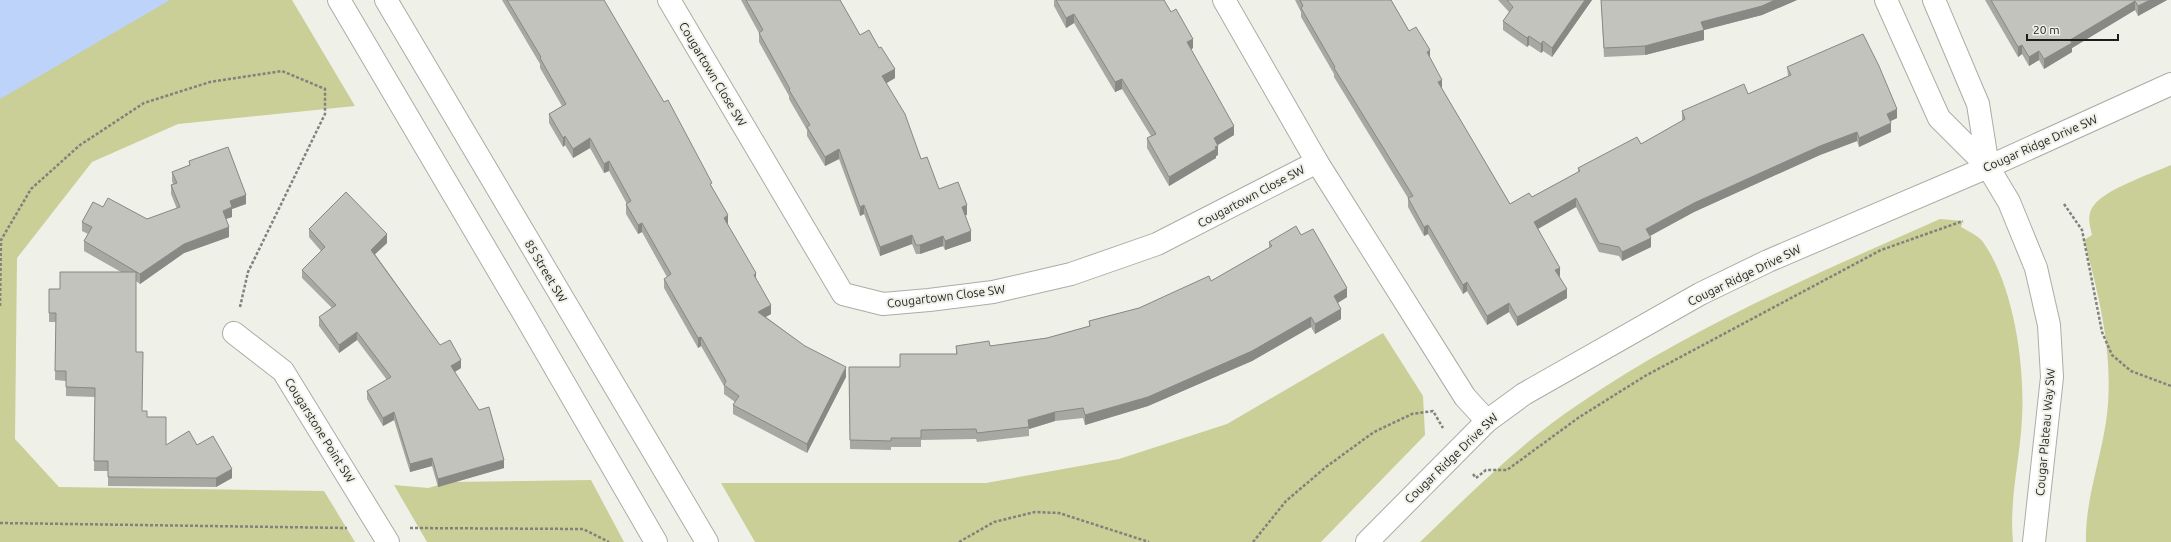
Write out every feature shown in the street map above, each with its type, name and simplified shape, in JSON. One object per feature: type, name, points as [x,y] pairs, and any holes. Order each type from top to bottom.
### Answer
[{"type":"street","points":[[339,0],[656,542]]},
{"type":"street","name":"85 Street SW","points":[[386,0],[707,542]]},
{"type":"street","name":"Cougartown Close SW","points":[[669,0],[843,294],[883,304],[993,292],[1071,274],[1157,244],[1317,162]]},
{"type":"street","name":"Cougartown Close SW","points":[[1224,0],[1317,162],[1465,396],[1487,421]]},
{"type":"street","points":[[1886,0],[1939,118],[1988,167]]},
{"type":"street","points":[[1934,0],[1978,104],[1988,167]]},
{"type":"street","name":"Cougar Ridge Drive SW","points":[[1366,542],[1487,421],[1524,394],[1700,294],[1768,261],[1988,167],[2171,84]]},
{"type":"street","name":"Cougar Plateau Way SW","points":[[1988,167],[2009,202],[2036,268],[2049,325],[2052,377],[2034,542]]},
{"type":"street","name":"Cougarstone Point SW","points":[[234,333],[283,371],[388,542]]},
{"type":"path","points":[[0,306],[1,240],[31,189],[80,144],[144,103],[210,82],[282,71],[325,89],[325,114],[248,272],[234,333]]},
{"type":"path","points":[[2064,204],[2082,230],[2102,332],[2112,355],[2131,372],[2171,386]]},
{"type":"path","points":[[1476,478],[1486,470],[1507,470],[1578,418],[1645,376],[1881,250],[1963,222]]},
{"type":"path","points":[[1253,542],[1286,501],[1326,467],[1374,432],[1412,414],[1433,411]]},
{"type":"path","points":[[959,542],[994,522],[1035,512],[1059,513],[1149,542]]},
{"type":"path","points":[[0,523],[353,528]]},
{"type":"path","points":[[405,529],[445,527],[583,529],[609,542]]},
{"type":"green space","points":[[0,0],[292,0],[355,106],[178,124],[92,162],[17,258],[15,439],[59,487],[324,491],[355,542],[0,542]]},
{"type":"green space","points":[[2171,165],[2171,542],[2086,542],[2086,527],[2090,497],[2106,422],[2109,376],[2100,307],[2084,240],[2092,235],[2089,222],[2090,211],[2097,201],[2116,189]]},
{"type":"green space","points":[[1940,219],[1963,221],[1961,227],[1983,242],[1994,260],[2010,303],[2022,375],[2021,434],[2012,510],[2013,542],[1420,542],[1496,469],[1536,435],[1557,419],[1622,376],[1665,350],[1755,303]]},
{"type":"green space","points":[[1383,333],[1423,396],[1425,435],[1321,542],[755,542],[721,483],[986,483],[1119,459],[1227,424]]},
{"type":"green space","points":[[591,480],[624,542],[427,542],[394,485],[428,488],[450,482]]},
{"type":"water","points":[[0,0],[170,0],[0,99]]},
{"type":"building","points":[[507,0],[604,0],[664,102],[668,100],[712,183],[710,184],[728,215],[724,218],[756,273],[754,275],[771,305],[758,312],[805,346],[846,367],[807,444],[733,405],[739,396],[724,385],[726,381],[701,337],[698,338],[664,279],[671,274],[642,223],[638,225],[626,204],[631,201],[609,161],[604,164],[590,138],[573,149],[565,136],[563,138],[549,114],[566,104],[540,58],[541,57]]},
{"type":"building","points":[[746,0],[840,0],[860,35],[869,30],[879,48],[881,47],[895,69],[882,76],[905,114],[921,159],[927,157],[939,189],[958,182],[967,205],[962,207],[971,231],[945,241],[943,236],[920,245],[916,245],[912,235],[880,247],[864,205],[860,207],[839,149],[825,157],[807,127],[810,125],[789,90],[790,89],[759,33],[763,30]]},
{"type":"building","points":[[1056,0],[1164,0],[1171,12],[1176,9],[1193,39],[1187,42],[1234,126],[1214,138],[1218,146],[1215,147],[1216,149],[1169,177],[1147,138],[1156,134],[1122,79],[1115,82],[1074,14],[1066,18]]},
{"type":"building","points":[[1300,0],[1391,0],[1409,31],[1416,27],[1430,50],[1427,52],[1442,80],[1438,82],[1510,204],[1529,193],[1532,197],[1580,171],[1578,168],[1637,137],[1641,144],[1685,119],[1682,111],[1744,84],[1748,94],[1791,75],[1787,67],[1863,34],[1879,66],[1897,109],[1887,114],[1891,123],[1859,138],[1857,132],[1820,146],[1694,203],[1646,229],[1651,238],[1622,252],[1619,247],[1599,243],[1576,198],[1534,222],[1560,268],[1555,270],[1567,289],[1517,317],[1509,303],[1487,316],[1467,282],[1463,285],[1428,225],[1424,227],[1408,198],[1413,196],[1334,68],[1335,67],[1301,8],[1303,6]]},
{"type":"building","points":[[1507,0],[1585,0],[1552,48],[1543,41],[1541,44],[1529,36],[1527,38],[1503,21],[1513,7]]},
{"type":"building","points":[[1601,0],[1775,0],[1762,6],[1701,22],[1704,30],[1645,46],[1604,48]]},
{"type":"building","points":[[1991,0],[2150,0],[2138,6],[2135,1],[2070,40],[2072,43],[2044,59],[2039,51],[2029,57],[2022,45],[2018,47]]},
{"type":"building","points":[[228,147],[246,195],[230,201],[232,207],[223,211],[229,227],[184,244],[140,274],[84,241],[92,227],[82,222],[93,202],[103,207],[108,198],[147,219],[180,207],[171,185],[177,183],[172,172],[190,165],[189,161]]},
{"type":"building","points":[[346,192],[387,234],[371,250],[440,345],[450,340],[461,360],[451,366],[479,410],[489,407],[504,460],[438,479],[432,458],[410,464],[394,412],[383,418],[367,391],[391,377],[357,332],[339,345],[319,317],[336,305],[302,270],[325,247],[309,229]]},
{"type":"building","points":[[1296,226],[1301,235],[1313,229],[1347,288],[1334,296],[1341,309],[1315,324],[1311,317],[1252,351],[1148,397],[1085,415],[1083,408],[1055,412],[1028,420],[1029,427],[977,433],[976,429],[921,430],[921,438],[891,438],[891,441],[850,440],[849,367],[900,367],[900,354],[957,354],[956,346],[989,341],[990,346],[1047,338],[1090,326],[1089,321],[1139,308],[1209,276],[1211,281],[1272,246],[1269,242]]},
{"type":"building","points":[[60,272],[136,272],[136,352],[143,352],[142,411],[147,411],[147,417],[166,417],[166,445],[189,431],[197,445],[213,436],[232,469],[216,478],[108,477],[108,461],[94,461],[95,388],[66,387],[66,371],[55,371],[56,313],[49,313],[49,289],[60,289]]}]
